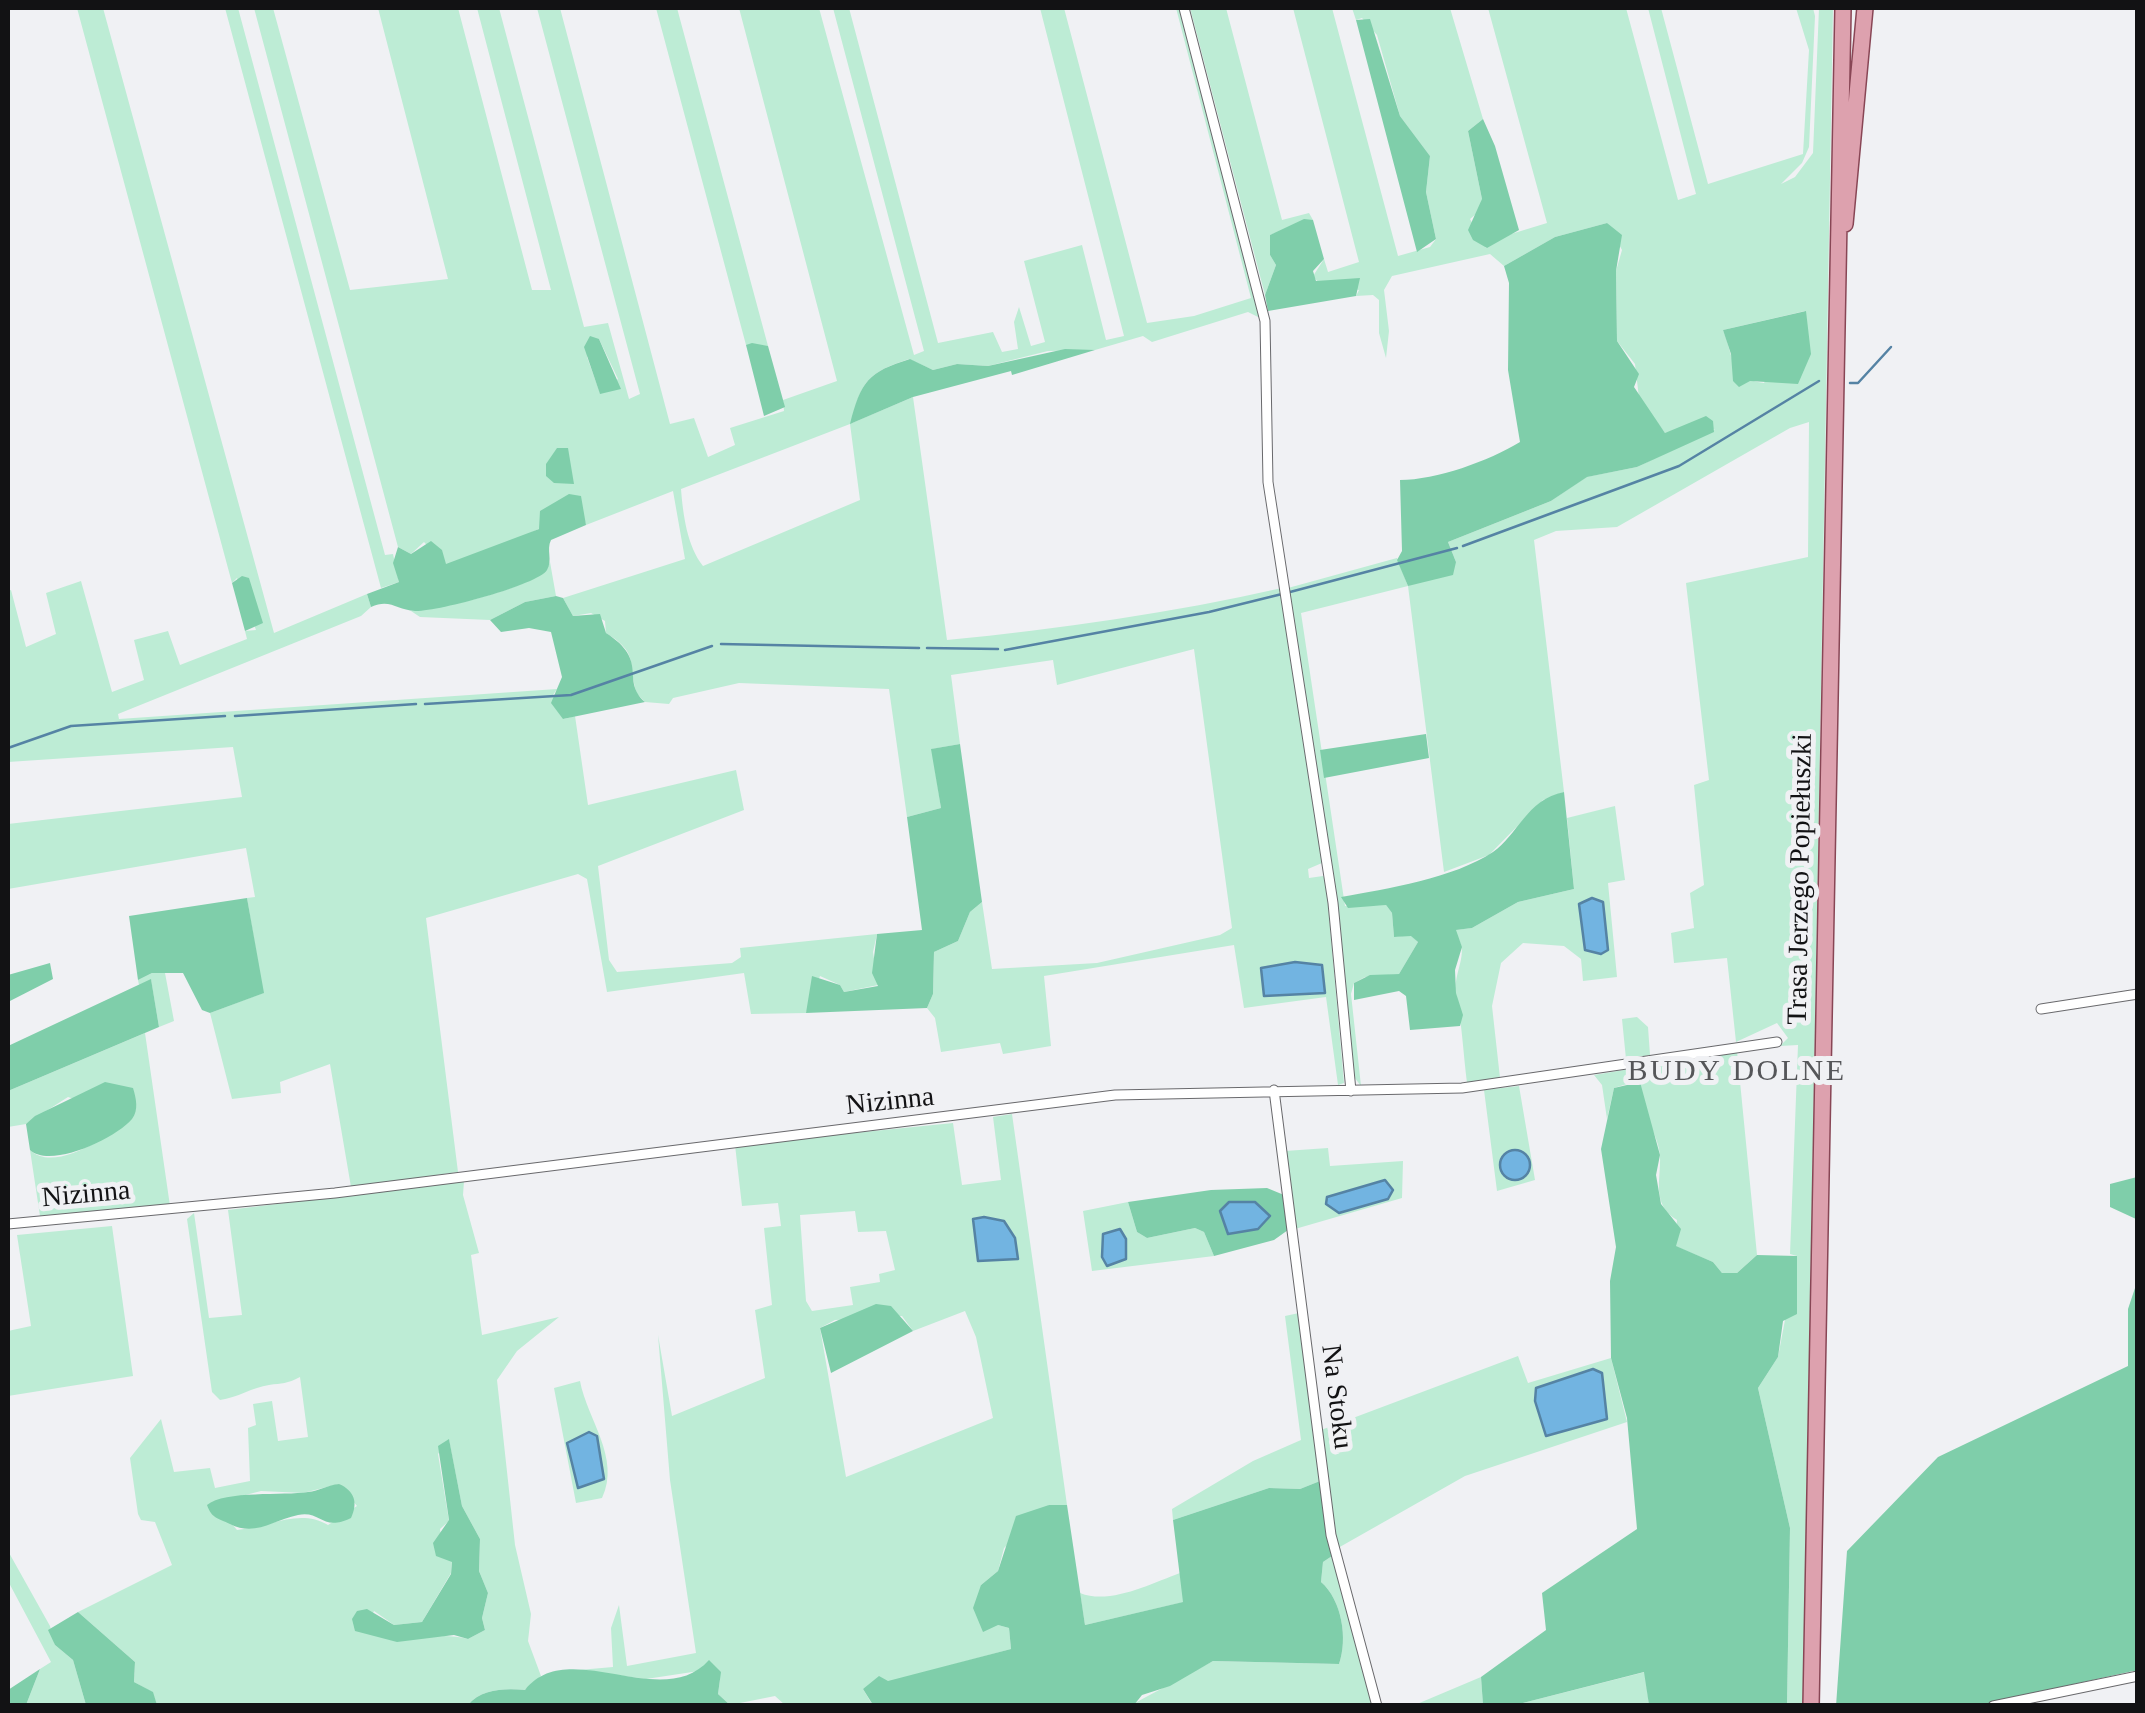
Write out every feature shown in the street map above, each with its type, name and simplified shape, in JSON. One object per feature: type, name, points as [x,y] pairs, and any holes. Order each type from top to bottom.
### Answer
[{"type":"main road","name":"Trasa Jerzego Popiełuszki","points":[[1810,1706],[1843,8]]},
{"type":"main road","name":"Trasa Jerzego Popiełuszki","points":[[1838,292],[1864,8]]},
{"type":"street","points":[[1184,8],[1265,321],[1268,482],[1329,870],[1352,1091]]},
{"type":"street","points":[[2042,1010],[2138,994]]},
{"type":"street","name":"Nizinna","points":[[8,1224],[335,1193],[674,1148],[983,1115],[1115,1094],[1486,1086],[1777,1042]]},
{"type":"street","name":"Na Stoku","points":[[1274,1090],[1330,1535],[1377,1706]]},
{"type":"street","points":[[1993,1706],[2138,1676]]},
{"type":"green space","points":[[77,8],[103,8],[274,633],[367,594],[371,607],[361,616],[118,714],[119,719],[557,689],[553,695],[564,719],[575,716],[588,805],[736,770],[744,810],[598,866],[609,960],[617,972],[732,963],[741,957],[740,948],[877,934],[873,952],[878,985],[844,992],[840,985],[820,976],[806,1013],[751,1014],[744,973],[607,992],[587,879],[578,874],[426,918],[458,1172],[351,1187],[330,1064],[280,1082],[281,1093],[232,1099],[210,1013],[263,993],[247,898],[255,897],[246,848],[8,889],[8,824],[242,797],[233,747],[8,762],[8,591],[11,590],[26,647],[56,634],[46,593],[81,581],[112,692],[144,680],[134,640],[168,631],[180,665],[247,639],[245,631],[256,630],[237,578],[232,583]]},
{"type":"green space","points":[[225,8],[238,8],[385,555],[393,554],[399,582],[381,588]]},
{"type":"green space","points":[[254,8],[273,8],[350,290],[448,279],[378,8],[458,8],[532,290],[551,290],[477,8],[499,8],[584,327],[608,323],[629,399],[640,394],[537,8],[560,8],[670,424],[694,418],[708,457],[735,445],[730,428],[784,411],[783,400],[837,381],[739,8],[819,8],[914,355],[924,351],[833,8],[849,8],[938,343],[993,332],[1002,352],[1018,349],[1014,322],[1019,307],[1031,346],[1045,342],[1024,261],[1082,245],[1106,340],[1124,336],[1040,8],[1064,8],[1147,323],[1194,316],[1251,298],[1176,8],[1182,8],[1262,319],[1248,312],[1152,342],[1143,336],[1095,350],[1048,351],[988,366],[957,364],[933,370],[909,359],[869,380],[859,397],[852,423],[913,397],[947,640],[1115,619],[1282,588],[1322,863],[1308,869],[1309,878],[1323,876],[1326,881],[1344,1083],[1338,1085],[1326,997],[1244,1008],[1234,945],[1044,976],[1051,1046],[1003,1054],[1000,1043],[941,1052],[935,1018],[927,1008],[933,994],[934,952],[958,941],[970,912],[982,902],[992,969],[1097,963],[1220,935],[1232,928],[1194,649],[1057,685],[1053,660],[951,675],[960,744],[932,749],[941,808],[907,817],[889,689],[739,683],[673,698],[669,704],[645,702],[637,694],[628,653],[606,633],[605,621],[591,613],[573,616],[563,598],[685,559],[673,491],[586,525],[581,508],[510,543],[445,565],[424,542],[411,554],[398,547]],"holes":[[[599,339],[618,379],[600,393],[587,357]],[[850,424],[860,500],[703,566],[690,539],[681,489]]]},
{"type":"green space","points":[[656,8],[677,8],[768,346],[746,345]]},
{"type":"green space","points":[[1190,8],[1226,8],[1282,220],[1309,213],[1313,220],[1270,235],[1270,255],[1276,265],[1265,295]]},
{"type":"green space","points":[[1293,8],[1332,8],[1398,256],[1430,247],[1436,239],[1426,192],[1430,156],[1400,116],[1377,35],[1362,18],[1356,20],[1352,8],[1450,8],[1483,119],[1468,131],[1482,199],[1481,210],[1470,219],[1486,248],[1498,238],[1547,223],[1488,8],[1626,8],[1678,200],[1696,194],[1648,8],[1661,8],[1708,184],[1803,154],[1809,50],[1796,8],[1813,8],[1809,147],[1802,163],[1781,184],[1795,177],[1813,153],[1819,8],[1833,8],[1803,1705],[1787,1705],[1790,1528],[1758,1388],[1778,1357],[1797,1256],[1790,1254],[1798,1045],[1780,1046],[1788,1038],[1777,1023],[1736,1042],[1727,958],[1674,963],[1671,933],[1694,928],[1690,893],[1704,885],[1694,785],[1709,780],[1686,583],[1808,557],[1809,422],[1790,428],[1617,527],[1556,531],[1534,540],[1564,792],[1543,800],[1489,855],[1444,872],[1408,586],[1456,562],[1448,542],[1551,501],[1586,477],[1637,467],[1715,429],[1665,433],[1639,398],[1635,364],[1617,341],[1616,271],[1622,250],[1607,223],[1555,237],[1504,266],[1490,254],[1392,276],[1384,290],[1389,331],[1386,358],[1379,333],[1379,300],[1373,295],[1356,296],[1359,290],[1318,282],[1313,276],[1324,259],[1328,272],[1359,262]],"holes":[[[1805,311],[1764,383],[1744,377],[1739,371],[1723,330]]]},
{"type":"green space","points":[[1370,19],[1400,116],[1430,156],[1426,192],[1436,239],[1417,252],[1356,20]]},
{"type":"green space","points":[[1483,119],[1495,146],[1519,230],[1487,248],[1473,240],[1468,230],[1482,199],[1468,131]]},
{"type":"green space","points":[[1304,219],[1313,220],[1324,259],[1313,271],[1316,281],[1360,278],[1356,296],[1268,311],[1265,295],[1276,265],[1270,255],[1270,235]]},
{"type":"green space","points":[[1607,223],[1622,235],[1616,271],[1617,341],[1639,374],[1634,387],[1665,433],[1706,416],[1713,421],[1714,432],[1637,467],[1587,477],[1551,501],[1448,542],[1456,562],[1453,575],[1408,586],[1397,560],[1402,551],[1400,480],[1462,468],[1520,442],[1508,370],[1509,283],[1504,266],[1555,237]]},
{"type":"green space","points":[[1806,311],[1811,354],[1798,384],[1750,381],[1739,387],[1733,381],[1731,354],[1723,330]]},
{"type":"green space","points":[[590,336],[599,339],[621,389],[600,394],[584,347]]},
{"type":"green space","points":[[746,345],[768,346],[785,407],[764,416]]},
{"type":"green space","points":[[1065,349],[1095,350],[1012,375],[1011,371],[913,397],[850,424],[868,380],[910,359],[933,370],[957,364],[988,366]]},
{"type":"green space","points":[[557,448],[568,448],[574,484],[554,483],[546,476],[546,464]]},
{"type":"green space","points":[[569,494],[581,496],[586,525],[551,540],[549,566],[540,576],[507,590],[443,607],[415,611],[389,604],[371,607],[367,594],[399,582],[393,563],[398,547],[411,554],[431,541],[442,550],[446,564],[539,529],[540,511]]},
{"type":"green space","points":[[1397,558],[1408,586],[1301,613],[1345,906],[1386,905],[1392,913],[1394,937],[1411,935],[1418,942],[1399,974],[1365,977],[1354,983],[1351,994],[1361,1086],[1354,1077],[1288,588]]},
{"type":"green space","points":[[550,562],[556,596],[525,602],[490,620],[420,617],[411,611],[510,588],[543,571]]},
{"type":"green space","points":[[242,576],[249,578],[263,623],[245,631],[232,583]]},
{"type":"green space","points":[[563,598],[573,616],[600,614],[606,633],[627,652],[635,686],[645,702],[563,719],[551,703],[562,677],[551,632],[529,628],[501,632],[490,620],[525,602]]},
{"type":"green space","points":[[1426,734],[1429,758],[1324,778],[1320,750]]},
{"type":"green space","points":[[960,744],[982,902],[970,912],[958,941],[934,952],[933,994],[927,1008],[806,1013],[812,976],[840,985],[844,992],[878,986],[872,973],[877,934],[922,930],[907,817],[941,808],[931,749]]},
{"type":"green space","points":[[1564,792],[1574,889],[1518,902],[1472,928],[1456,930],[1462,947],[1455,970],[1456,993],[1463,1015],[1460,1026],[1410,1030],[1406,996],[1399,991],[1354,1000],[1354,983],[1370,975],[1399,974],[1418,942],[1411,936],[1394,937],[1392,913],[1386,905],[1348,908],[1341,897],[1420,881],[1477,861],[1501,845],[1541,802]]},
{"type":"green space","points":[[1615,806],[1625,880],[1608,883],[1617,977],[1583,981],[1581,959],[1564,946],[1523,943],[1501,963],[1492,1006],[1500,1078],[1467,1083],[1456,988],[1462,950],[1455,930],[1472,928],[1518,902],[1574,889],[1567,818]]},
{"type":"green space","points":[[247,898],[264,993],[210,1013],[202,1010],[183,973],[152,973],[138,980],[129,916]]},
{"type":"green space","points":[[50,963],[53,979],[8,1002],[8,975]]},
{"type":"green space","points":[[152,973],[165,973],[174,1021],[159,1027],[151,980],[139,985],[138,980]]},
{"type":"green space","points":[[151,979],[159,1027],[8,1091],[8,1046]]},
{"type":"green space","points":[[1637,1017],[1648,1027],[1650,1055],[1626,1059],[1622,1019]]},
{"type":"green space","points":[[145,1033],[170,1206],[40,1216],[30,1150],[53,1158],[67,1155],[97,1142],[132,1118],[68,1097],[26,1124],[8,1127],[8,1091]]},
{"type":"green space","points":[[1737,1051],[1757,1255],[1737,1273],[1722,1273],[1713,1262],[1675,1246],[1677,1220],[1660,1199],[1659,1148],[1630,1083],[1614,1088],[1607,1119],[1602,1085],[1594,1075]]},
{"type":"green space","points":[[105,1082],[133,1088],[136,1112],[124,1127],[98,1143],[67,1154],[39,1155],[30,1150],[26,1124]]},
{"type":"green space","points":[[1640,1082],[1660,1155],[1656,1175],[1661,1204],[1681,1229],[1676,1246],[1713,1262],[1722,1273],[1737,1273],[1757,1255],[1797,1256],[1797,1314],[1783,1321],[1778,1357],[1758,1388],[1790,1528],[1787,1705],[1649,1705],[1644,1672],[1515,1705],[1483,1705],[1481,1677],[1546,1630],[1542,1593],[1637,1529],[1627,1418],[1611,1358],[1610,1281],[1616,1247],[1601,1149],[1614,1088]]},
{"type":"green space","points":[[1519,1086],[1535,1180],[1497,1191],[1484,1090]]},
{"type":"green space","points":[[1012,1114],[1067,1505],[1049,1505],[1004,1548],[998,1571],[981,1585],[998,1625],[1009,1628],[1011,1649],[863,1689],[873,1706],[785,1705],[775,1696],[730,1705],[718,1694],[720,1679],[699,1671],[646,1679],[579,1670],[613,1667],[611,1628],[619,1605],[627,1666],[696,1653],[670,1480],[658,1335],[672,1416],[765,1378],[755,1310],[772,1305],[764,1228],[781,1226],[778,1203],[742,1206],[735,1145],[953,1123],[962,1185],[1001,1180],[993,1117]],"holes":[[[855,1211],[858,1232],[886,1231],[895,1270],[879,1274],[880,1282],[850,1287],[853,1305],[812,1311],[806,1301],[800,1215]],[[965,1311],[976,1337],[993,1418],[846,1477],[820,1328],[835,1320],[902,1316],[913,1331]]]},
{"type":"green space","points":[[1328,1148],[1330,1166],[1403,1161],[1402,1198],[1295,1229],[1285,1151]]},
{"type":"green space","points":[[2138,1177],[2137,1233],[2136,1219],[2110,1207],[2110,1184]]},
{"type":"green space","points":[[464,1181],[463,1195],[479,1253],[471,1255],[482,1335],[559,1317],[517,1351],[497,1380],[515,1545],[531,1614],[528,1641],[541,1676],[525,1690],[486,1693],[468,1705],[157,1705],[152,1692],[134,1682],[135,1662],[78,1612],[172,1565],[155,1522],[141,1520],[138,1514],[130,1458],[161,1419],[174,1472],[210,1468],[215,1488],[250,1481],[248,1428],[256,1425],[253,1404],[272,1401],[278,1441],[308,1437],[300,1377],[220,1400],[212,1392],[187,1219],[194,1213],[209,1318],[242,1315],[228,1210]],"holes":[[[449,1440],[462,1506],[480,1539],[479,1571],[488,1593],[482,1618],[485,1630],[468,1639],[391,1638],[364,1631],[374,1611],[394,1625],[422,1622],[451,1573],[452,1561],[444,1558],[440,1529],[449,1521],[438,1454]],[[339,1484],[357,1506],[328,1525],[306,1518],[237,1530],[232,1524],[230,1499],[261,1491],[303,1493]]]},
{"type":"green space","points":[[1267,1188],[1284,1195],[1288,1230],[1274,1240],[1214,1256],[1204,1232],[1195,1228],[1147,1238],[1137,1232],[1128,1202],[1211,1190]]},
{"type":"green space","points":[[1128,1202],[1137,1232],[1147,1238],[1195,1228],[1204,1232],[1214,1256],[1092,1271],[1083,1211]]},
{"type":"green space","points":[[112,1226],[133,1376],[8,1396],[8,1331],[31,1326],[17,1235]]},
{"type":"green space","points":[[2137,1282],[2137,1674],[2133,1671],[1980,1705],[1836,1706],[1847,1551],[1938,1457],[2128,1366],[2128,1309]]},
{"type":"green space","points":[[876,1304],[891,1306],[913,1331],[831,1373],[820,1328]]},
{"type":"green space","points":[[1299,1313],[1320,1481],[1300,1489],[1269,1488],[1173,1520],[1172,1509],[1253,1461],[1301,1440],[1285,1316]]},
{"type":"green space","points":[[1518,1356],[1528,1383],[1611,1358],[1627,1422],[1465,1476],[1338,1548],[1321,1430]]},
{"type":"green space","points":[[580,1381],[608,1468],[602,1498],[576,1503],[554,1388]]},
{"type":"green space","points":[[449,1439],[462,1506],[480,1539],[479,1571],[488,1593],[482,1618],[485,1630],[468,1639],[454,1635],[397,1642],[355,1631],[352,1619],[357,1611],[367,1609],[394,1625],[422,1622],[451,1574],[452,1562],[436,1556],[433,1543],[449,1520],[438,1446]]},
{"type":"green space","points":[[1320,1481],[1332,1556],[1323,1562],[1321,1582],[1334,1599],[1341,1620],[1343,1643],[1339,1664],[1213,1661],[1170,1686],[1142,1695],[1134,1705],[873,1705],[863,1689],[879,1676],[888,1681],[1011,1649],[1009,1628],[998,1625],[983,1632],[973,1608],[981,1585],[998,1571],[1016,1516],[1049,1505],[1067,1505],[1085,1625],[1183,1602],[1173,1520],[1269,1488],[1300,1489]]},
{"type":"green space","points":[[339,1484],[349,1490],[354,1502],[351,1518],[341,1522],[306,1514],[264,1526],[239,1528],[216,1518],[207,1505],[227,1497],[308,1492]]},
{"type":"green space","points":[[8,1551],[50,1626],[55,1645],[73,1660],[86,1705],[26,1705],[40,1669],[51,1662],[8,1581]]},
{"type":"green space","points":[[1332,1556],[1373,1705],[1133,1704],[1213,1661],[1339,1664],[1343,1643],[1341,1620],[1334,1599],[1321,1582],[1323,1562]]},
{"type":"green space","points":[[1180,1573],[1184,1602],[1085,1625],[1080,1593],[1117,1595]]},
{"type":"green space","points":[[78,1612],[135,1662],[134,1682],[153,1692],[157,1705],[86,1705],[73,1660],[55,1645],[48,1630]]},
{"type":"green space","points":[[709,1660],[721,1672],[718,1694],[730,1705],[468,1705],[486,1693],[525,1690],[543,1675],[565,1670],[666,1679],[689,1674]]},
{"type":"green space","points":[[40,1669],[26,1705],[8,1705],[8,1690]]},
{"type":"green space","points":[[1645,1672],[1649,1705],[1515,1705]]},
{"type":"green space","points":[[1481,1677],[1483,1705],[1417,1706],[1417,1704]]},
{"type":"water","points":[[1592,898],[1603,902],[1608,950],[1601,954],[1585,950],[1579,904]]},
{"type":"water","points":[[1295,962],[1322,965],[1325,993],[1264,996],[1261,968]]},
{"type":"water","points":[[1515,1150],[1525,1155],[1530,1165],[1525,1175],[1515,1180],[1505,1175],[1500,1165],[1505,1155]]},
{"type":"water","points":[[1385,1180],[1393,1190],[1388,1199],[1339,1213],[1326,1204],[1327,1197]]},
{"type":"water","points":[[1229,1202],[1255,1202],[1270,1216],[1258,1229],[1228,1234],[1220,1211]]},
{"type":"water","points":[[973,1219],[1004,1221],[1015,1238],[1018,1259],[978,1261]]},
{"type":"water","points":[[1120,1229],[1126,1239],[1126,1259],[1107,1266],[1102,1257],[1103,1234]]},
{"type":"water","points":[[1593,1369],[1602,1373],[1607,1419],[1546,1436],[1535,1401],[1536,1388]]},
{"type":"water","points":[[589,1432],[597,1436],[604,1479],[578,1488],[567,1443]]},
{"type":"waterway","points":[[1850,383],[1858,383],[1891,347]]},
{"type":"waterway","points":[[1463,546],[1679,466],[1819,381]]},
{"type":"waterway","points":[[1290,592],[1457,548]]},
{"type":"waterway","points":[[1005,650],[1209,612],[1282,594]]},
{"type":"waterway","points":[[721,644],[919,648]]},
{"type":"waterway","points":[[425,704],[571,695],[712,646]]},
{"type":"waterway","points":[[927,648],[998,649]]},
{"type":"waterway","points":[[235,716],[416,704]]},
{"type":"waterway","points":[[8,748],[71,726],[225,716]]},
{"type":"district","name":"BUDY DOLNE","points":[[1737,1072]]}]
